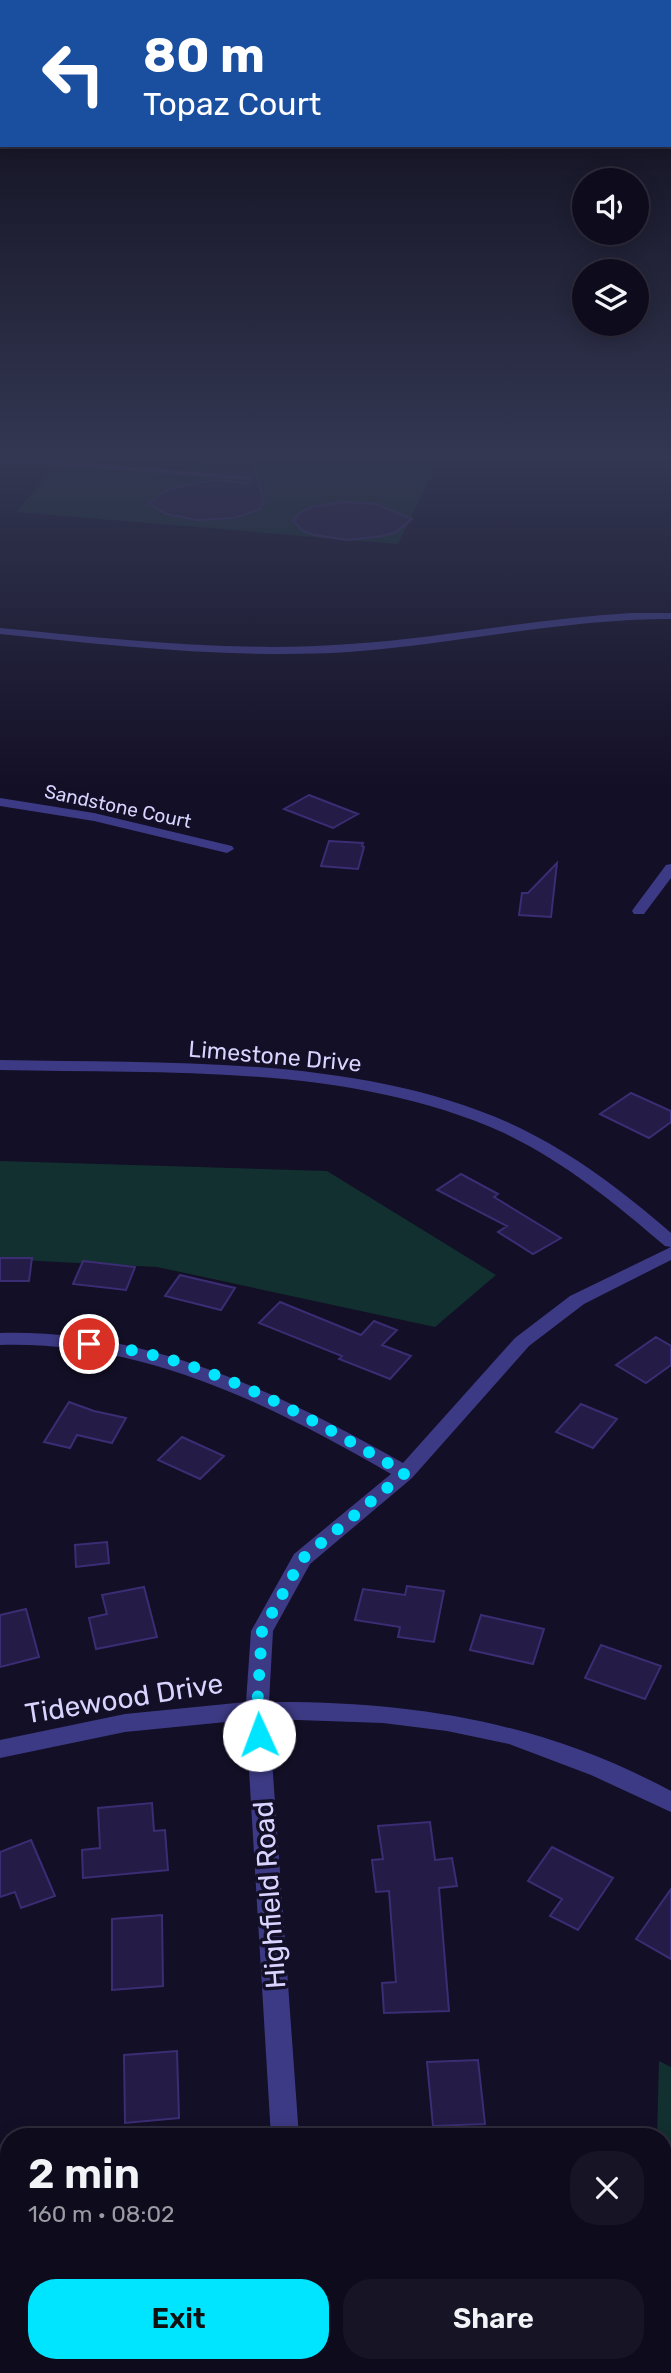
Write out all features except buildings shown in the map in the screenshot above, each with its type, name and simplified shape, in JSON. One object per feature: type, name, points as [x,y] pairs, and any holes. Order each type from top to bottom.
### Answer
[{"type":"street","points":[[0,631],[153,646],[282,650],[420,641],[599,617],[671,615]]},
{"type":"street","name":"Sandstone Court","points":[[0,802],[94,817],[227,849]]},
{"type":"street","points":[[639,911],[671,868]]},
{"type":"street","name":"Limestone Drive","points":[[0,1065],[237,1073],[327,1079],[414,1096],[488,1120],[564,1159],[634,1209],[671,1242]]},
{"type":"street","name":"Highfield Road","points":[[284,2128],[257,1709],[262,1631],[302,1559],[405,1473],[522,1342],[577,1300],[671,1253]]},
{"type":"street","points":[[0,1339],[18,1338],[113,1346],[202,1370],[302,1413],[405,1473]]},
{"type":"street","name":"Tidewood Drive","points":[[0,1749],[68,1731],[257,1709],[410,1716],[511,1736],[622,1776],[671,1802]]},
{"type":"green space","points":[[0,1161],[327,1171],[496,1275],[435,1327],[157,1267],[0,1259]]},
{"type":"green space","points":[[659,2061],[671,2067],[671,2128],[657,2128]]},
{"type":"route","points":[[89,1344],[113,1346],[202,1370],[302,1413],[405,1473],[302,1559],[262,1631],[257,1709],[259,1735]]}]
